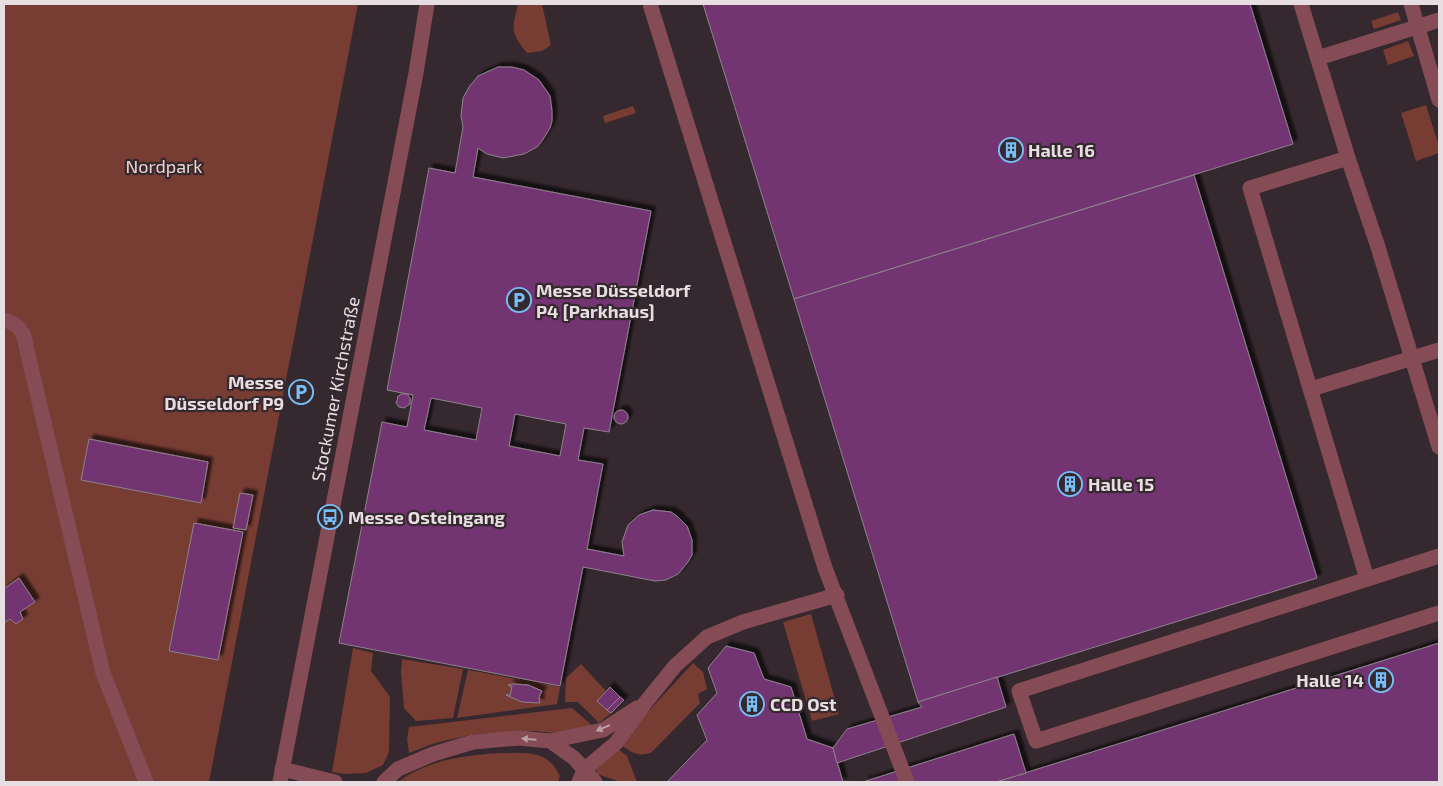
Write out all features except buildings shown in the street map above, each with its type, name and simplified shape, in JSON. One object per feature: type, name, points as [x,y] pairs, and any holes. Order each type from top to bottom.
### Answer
[{"type":"street","name":"Stockumer Kirchstraße","points":[[281,776],[416,73],[427,4]]},
{"type":"street","points":[[650,4],[825,568],[837,595],[906,782]]},
{"type":"street","points":[[1301,4],[1348,158],[1381,255],[1439,447]]},
{"type":"street","points":[[1411,4],[1439,100]]},
{"type":"street","points":[[1318,58],[1439,20]]},
{"type":"street","points":[[1348,158],[1250,188],[1367,580]]},
{"type":"street","points":[[4,320],[10,321],[20,328],[25,338],[103,673],[146,782]]},
{"type":"street","points":[[1311,389],[1439,350]]},
{"type":"street","points":[[1439,556],[1019,691],[1036,741],[1439,613]]},
{"type":"street","points":[[582,776],[616,743],[644,703],[675,666],[707,638],[743,622],[837,595]]},
{"type":"street","points":[[384,782],[398,769],[433,754],[473,742],[519,738],[550,741],[603,730],[644,703]]},
{"type":"street","points":[[550,741],[574,758],[582,776],[595,782]]},
{"type":"street","points":[[281,776],[335,782]]},
{"type":"green space","name":"Nordpark","points":[[4,4],[358,4],[209,782],[4,782]]},
{"type":"green space","points":[[518,4],[542,4],[551,45],[542,51],[527,53],[515,35],[514,19]]},
{"type":"green space","points":[[1398,12],[1401,20],[1374,29],[1371,21]]},
{"type":"green space","points":[[1408,41],[1414,56],[1388,65],[1383,50]]},
{"type":"green space","points":[[1426,105],[1439,146],[1439,153],[1416,161],[1401,113]]},
{"type":"green space","points":[[633,106],[636,113],[605,123],[603,116]]},
{"type":"green space","points":[[811,614],[839,714],[812,721],[783,622]]},
{"type":"green space","points":[[353,648],[373,653],[371,671],[390,697],[389,752],[383,765],[366,773],[346,774],[332,772]]},
{"type":"green space","points":[[402,659],[463,669],[453,718],[416,721],[404,708],[401,672]]},
{"type":"green space","points":[[693,663],[703,672],[707,689],[698,694],[700,703],[651,753],[634,753],[619,743]]},
{"type":"green space","points":[[581,664],[606,691],[611,713],[599,723],[578,702],[565,702],[566,678]]},
{"type":"green space","points":[[468,670],[560,687],[557,704],[457,718]]},
{"type":"green space","points":[[572,708],[593,726],[554,733],[535,731],[475,734],[435,743],[409,753],[407,739],[409,727]]},
{"type":"green space","points":[[618,749],[627,756],[637,782],[621,782],[597,774],[596,768]]},
{"type":"green space","points":[[524,753],[544,758],[550,762],[560,776],[558,782],[398,782],[422,768],[450,759]]},
{"type":"place","name":"Halle 16","points":[[1011,150]]},
{"type":"place","name":"Messe Düsseldorf P4 [Parkhaus]","points":[[519,300]]},
{"type":"place","name":"Messe Düsseldorf P9","points":[[301,392]]},
{"type":"place","name":"Halle 15","points":[[1070,484]]},
{"type":"place","name":"Messe Osteingang","points":[[330,517]]},
{"type":"place","name":"Halle 14","points":[[1381,680]]},
{"type":"place","name":"CCD Ost","points":[[752,704]]}]
